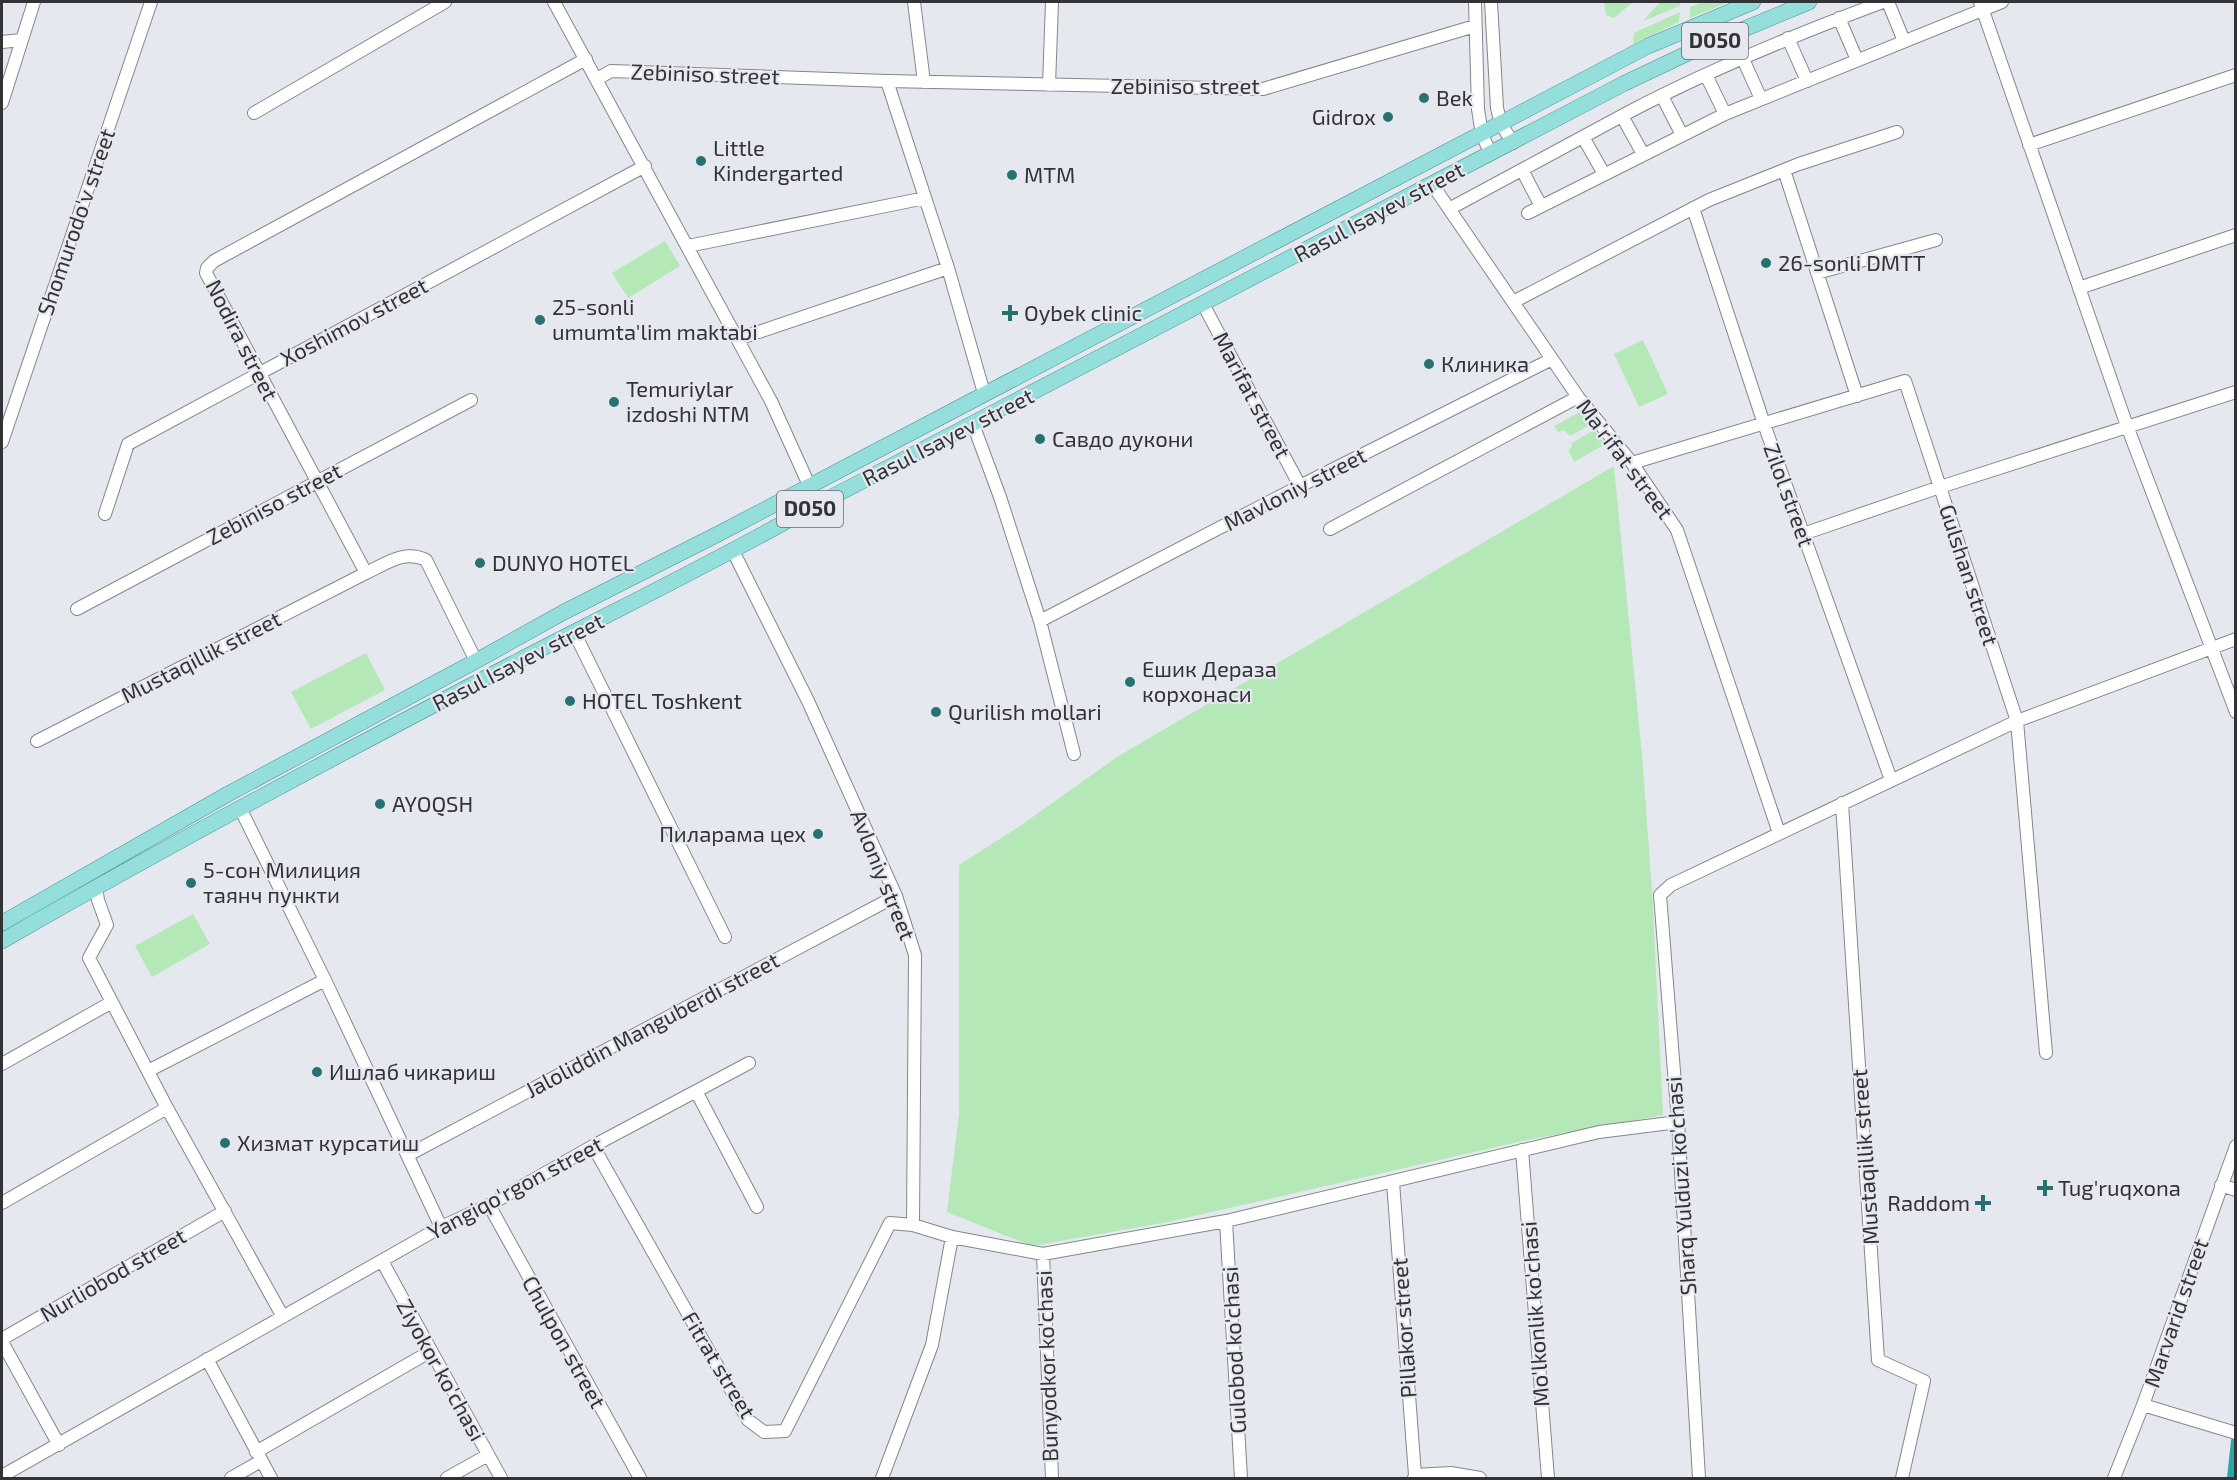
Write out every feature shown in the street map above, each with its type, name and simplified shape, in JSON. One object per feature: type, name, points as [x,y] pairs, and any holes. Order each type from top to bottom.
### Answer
[{"type":"main road","name":"Rasul Isayev street","points":[[2,923],[228,794],[564,612],[1482,135],[1648,46],[1753,2]]},
{"type":"main road","name":"Rasul Isayev street","points":[[2,941],[96,886],[240,808],[1432,184],[1663,65],[1809,2]]},
{"type":"main road","points":[[564,612],[574,632]]},
{"type":"street","points":[[2,103],[34,2]]},
{"type":"street","name":"Shomurodo'v street","points":[[2,442],[151,2]]},
{"type":"street","points":[[254,114],[445,2]]},
{"type":"street","points":[[554,2],[771,401],[809,485]]},
{"type":"street","points":[[914,2],[924,82]]},
{"type":"street","points":[[1049,85],[1052,2]]},
{"type":"street","points":[[1475,2],[1478,109],[1482,135],[1491,154]]},
{"type":"street","points":[[1491,2],[1497,108],[1501,124],[1513,143]]},
{"type":"street","points":[[1449,209],[1662,96],[1788,38],[1839,18],[1886,2],[1904,41]]},
{"type":"street","points":[[1528,213],[1725,114],[1904,41],[1981,5],[2002,2]]},
{"type":"street","points":[[1981,5],[2127,426],[2235,712]]},
{"type":"street","name":"Zebiniso street","points":[[597,79],[611,71],[887,81],[1263,89],[1475,24],[1481,18],[1491,21]]},
{"type":"street","points":[[1839,18],[1857,60]]},
{"type":"street","points":[[1788,38],[1807,81]]},
{"type":"street","points":[[2,42],[21,40]]},
{"type":"street","name":"Nodira street","points":[[366,573],[206,273],[214,261],[586,59]]},
{"type":"street","points":[[1743,59],[1761,99]]},
{"type":"street","points":[[1706,75],[1725,114]]},
{"type":"street","points":[[2029,145],[2235,75]]},
{"type":"street","points":[[887,81],[948,268],[984,393]]},
{"type":"street","points":[[1662,96],[1682,135]]},
{"type":"street","points":[[1622,116],[1643,154]]},
{"type":"street","points":[[1513,303],[1693,208],[1784,170],[1897,132]]},
{"type":"street","points":[[1583,137],[1604,174]]},
{"type":"street","name":"Xoshimov street","points":[[105,514],[128,444],[645,166]]},
{"type":"street","points":[[1522,170],[1541,206]]},
{"type":"street","points":[[1784,170],[1857,396]]},
{"type":"street","name":"Ma'rifat street","points":[[1432,184],[1578,397],[1632,463],[1677,530],[1779,833]]},
{"type":"street","points":[[688,246],[925,198]]},
{"type":"street","name":"Zilol street","points":[[1693,208],[1764,424],[1891,780]]},
{"type":"street","points":[[2079,288],[2235,235]]},
{"type":"street","points":[[1817,273],[1936,240]]},
{"type":"street","points":[[738,339],[948,268]]},
{"type":"street","name":"Marifat street","points":[[1203,304],[1300,486]]},
{"type":"street","name":"Mavloniy street","points":[[1040,621],[1552,359]]},
{"type":"street","name":"Gulshan street","points":[[1632,463],[1905,381],[2017,721],[2046,1053]]},
{"type":"street","points":[[1803,534],[1940,487],[2235,392]]},
{"type":"street","points":[[1330,529],[1578,397]]},
{"type":"street","name":"Zebiniso street","points":[[77,609],[471,400]]},
{"type":"street","points":[[2,403],[15,402]]},
{"type":"street","points":[[973,424],[1003,506],[1040,621],[1074,754]]},
{"type":"street","name":"Avloniy street","points":[[733,551],[808,701],[896,896],[915,956],[913,1225]]},
{"type":"street","points":[[366,573],[405,554],[426,560],[476,661]]},
{"type":"street","name":"Mustaqillik street","points":[[37,741],[366,573]]},
{"type":"street","points":[[574,632],[725,937]]},
{"type":"street","points":[[1779,833],[2017,721],[2235,639]]},
{"type":"street","name":"Mustaqillik street","points":[[1842,803],[1878,1360],[1924,1381],[1902,1479]]},
{"type":"street","points":[[240,808],[325,980],[441,1227]]},
{"type":"street","name":"Sharq Yulduzi ko'chasi","points":[[1700,1479],[1678,1122],[1660,895],[1671,885],[1779,833]]},
{"type":"street","points":[[96,886],[106,925],[89,958],[167,1108],[283,1317]]},
{"type":"street","name":"Jaloliddin Manguberdi street","points":[[408,1155],[896,896]]},
{"type":"street","points":[[148,1071],[325,980]]},
{"type":"street","points":[[2,1064],[112,1002]]},
{"type":"street","name":"Yangiqo'rgon street","points":[[2,1476],[441,1227],[489,1205],[593,1146],[749,1063]]},
{"type":"street","points":[[696,1091],[758,1207]]},
{"type":"street","points":[[2,1203],[167,1108]]},
{"type":"street","points":[[913,1225],[952,1237],[1043,1254],[1226,1221],[1599,1132],[1678,1122]]},
{"type":"street","name":"Fitrat street","points":[[593,1146],[748,1420],[764,1432],[785,1431],[890,1223],[913,1225]]},
{"type":"street","name":"Marvarid street","points":[[2114,1479],[2143,1405],[2235,1146]]},
{"type":"street","name":"Mo'lkonlik ko'chasi","points":[[1522,1150],[1548,1479]]},
{"type":"street","name":"Pillakor street","points":[[1393,1182],[1415,1477]]},
{"type":"street","points":[[2222,1185],[2235,1190]]},
{"type":"street","name":"Chulpon street","points":[[489,1205],[640,1479]]},
{"type":"street","name":"Nurliobod street","points":[[2,1340],[225,1211]]},
{"type":"street","name":"Gulobod ko'chasi","points":[[1226,1221],[1241,1479]]},
{"type":"street","points":[[882,1479],[932,1345],[952,1237]]},
{"type":"street","name":"Bunyodkor ko'chasi","points":[[1043,1254],[1052,1479]]},
{"type":"street","name":"Ziyokor ko'chasi","points":[[382,1261],[501,1479]]},
{"type":"street","points":[[2,1340],[59,1445]]},
{"type":"street","points":[[231,1479],[259,1457],[432,1351]]},
{"type":"street","points":[[207,1359],[271,1479]]},
{"type":"street","points":[[2143,1405],[2233,1432]]},
{"type":"street","points":[[447,1479],[488,1455]]},
{"type":"street","points":[[1415,1477],[1451,1473],[1480,1479]]},
{"type":"green space","points":[[1604,2],[1633,2],[1614,18],[1606,15]]},
{"type":"green space","points":[[1660,2],[1680,2],[1680,6],[1643,21]]},
{"type":"green space","points":[[1703,2],[1729,2],[1690,18],[1690,7]]},
{"type":"green space","points":[[1680,12],[1679,22],[1633,44],[1634,33]]},
{"type":"green space","points":[[665,241],[680,266],[628,298],[612,273]]},
{"type":"green space","points":[[1643,340],[1668,394],[1639,407],[1614,354]]},
{"type":"green space","points":[[1580,412],[1590,425],[1570,436],[1564,430],[1558,432],[1554,426]]},
{"type":"green space","points":[[1594,430],[1605,444],[1574,462],[1568,450],[1572,443]]},
{"type":"green space","points":[[1614,466],[1642,755],[1652,890],[1663,1115],[1532,1139],[1168,1222],[1032,1246],[947,1212],[959,1114],[959,865],[1020,826],[1117,757]]},
{"type":"green space","points":[[366,653],[385,690],[311,729],[291,692]]},
{"type":"green space","points":[[193,914],[210,944],[152,977],[135,946]]},
{"type":"waterway","points":[[2232,1478],[2236,1441]]},
{"type":"place","name":"Bek","points":[[1424,98]]},
{"type":"place","name":"Gidrox","points":[[1388,117]]},
{"type":"place","name":"Little Kindergarted","points":[[701,161]]},
{"type":"place","name":"MTM","points":[[1012,175]]},
{"type":"place","name":"26-sonli DMTT","points":[[1766,263]]},
{"type":"place","name":"Oybek clinic","points":[[1010,313]]},
{"type":"place","name":"25-sonli umumta'lim maktabi","points":[[540,320]]},
{"type":"place","name":"Клиника","points":[[1429,364]]},
{"type":"place","name":"Temuriylar izdoshi NTM","points":[[614,402]]},
{"type":"place","name":"Савдо дукони","points":[[1040,439]]},
{"type":"place","name":"DUNYO HOTEL","points":[[480,563]]},
{"type":"place","name":"Ешик Дераза корхонаси","points":[[1130,682]]},
{"type":"place","name":"HOTEL Toshkent","points":[[570,701]]},
{"type":"place","name":"Qurilish mollari","points":[[936,712]]},
{"type":"place","name":"AYOQSH","points":[[380,804]]},
{"type":"place","name":"Пиларама цех","points":[[818,834]]},
{"type":"place","name":"5-сон Милиция таянч пункти","points":[[191,883]]},
{"type":"place","name":"Ишлаб чикариш","points":[[317,1072]]},
{"type":"place","name":"Хизмат курсатиш","points":[[225,1143]]},
{"type":"place","name":"Tug'ruqxona","points":[[2045,1188]]},
{"type":"place","name":"Raddom","points":[[1983,1203]]}]
